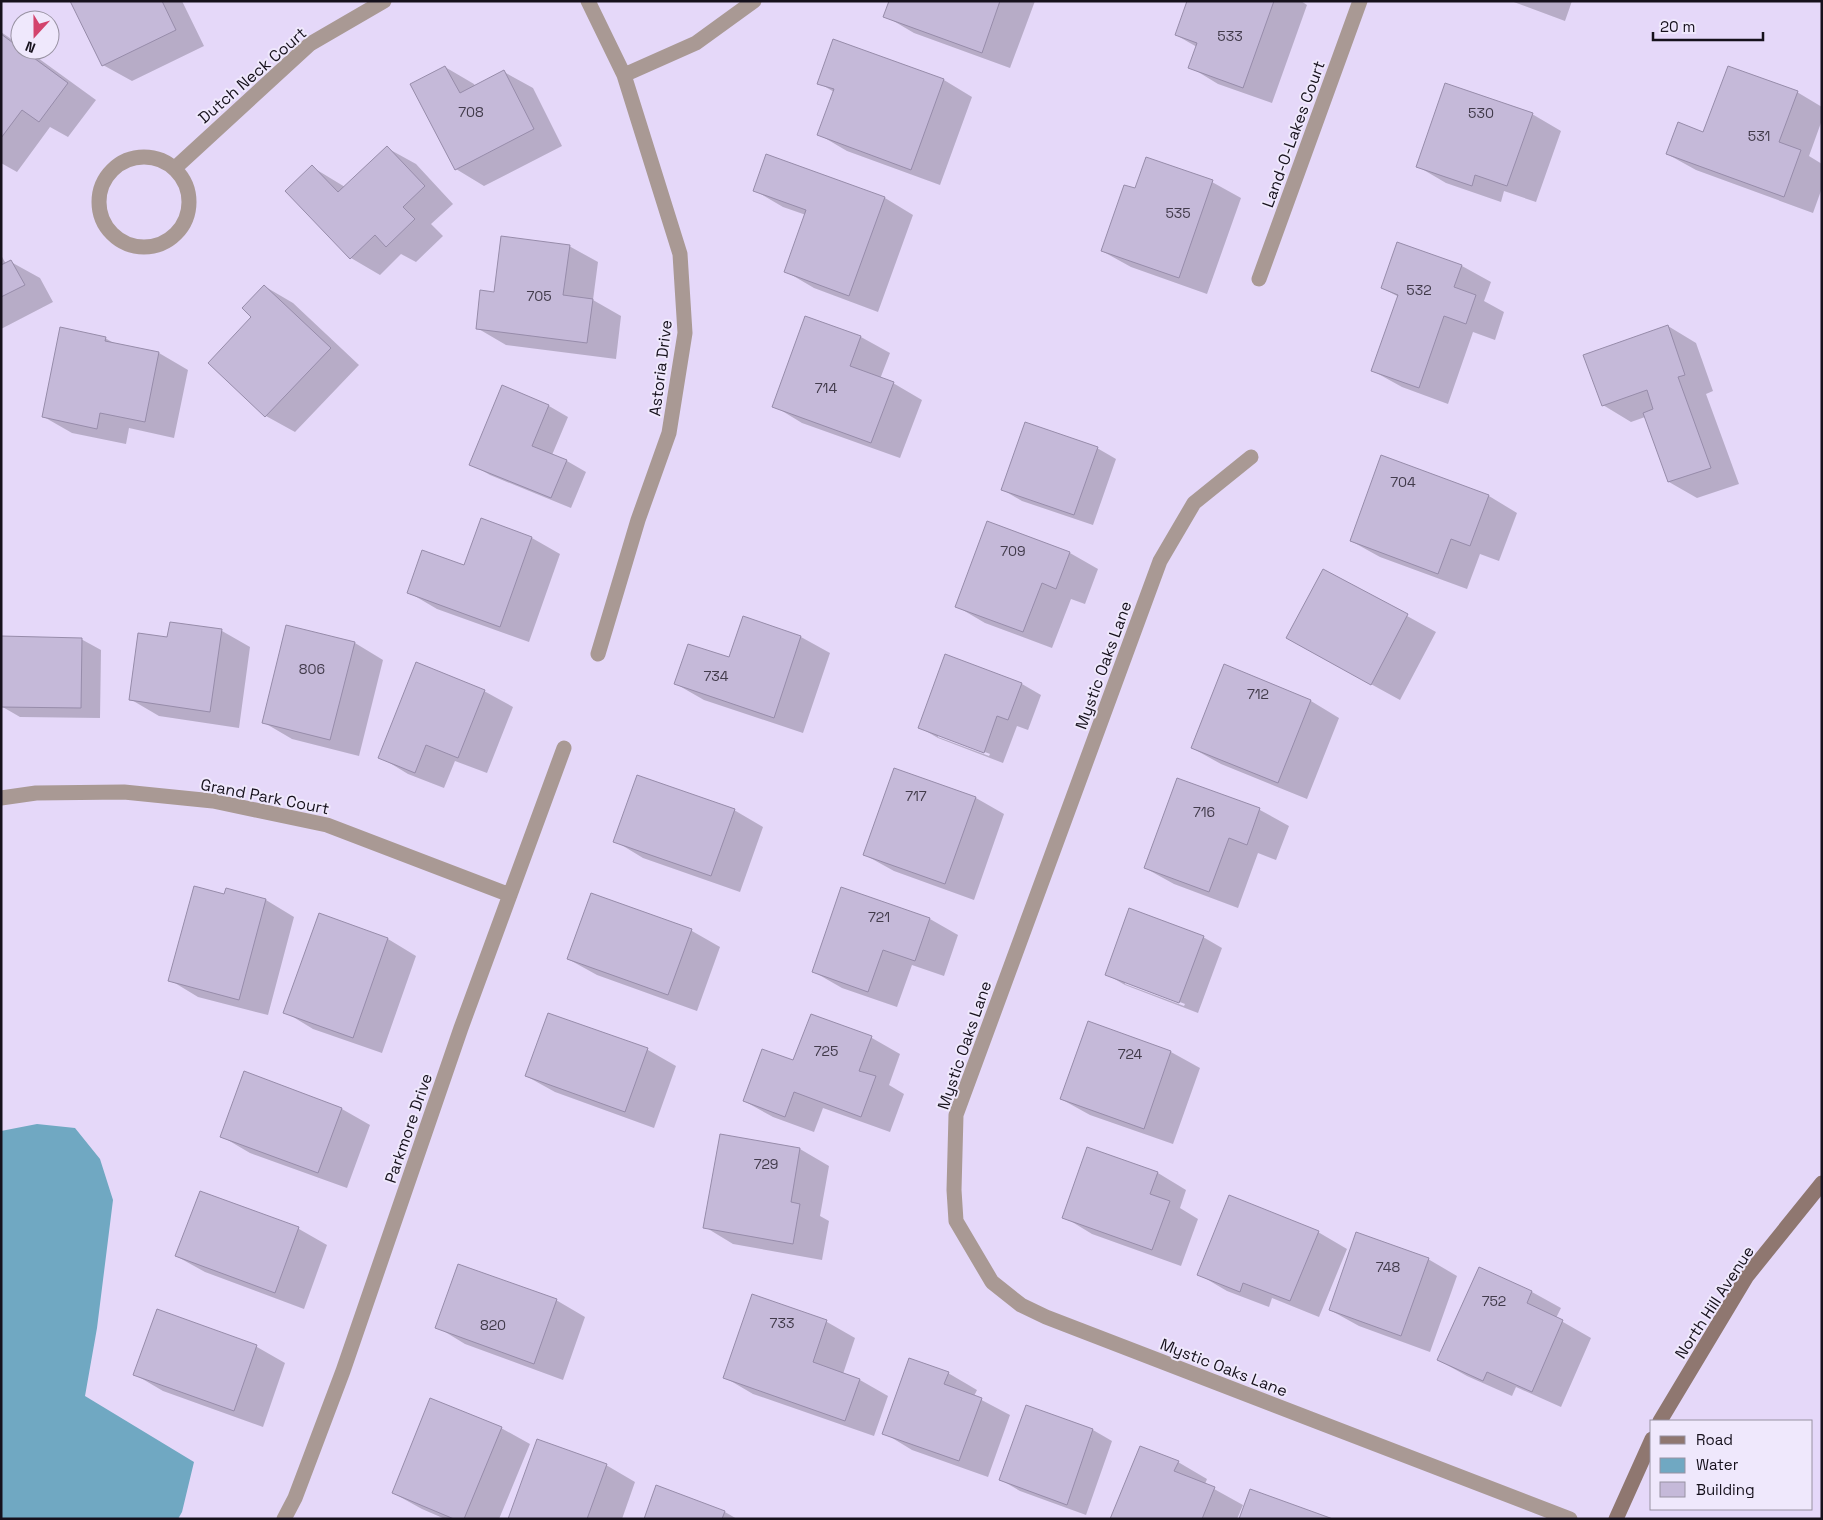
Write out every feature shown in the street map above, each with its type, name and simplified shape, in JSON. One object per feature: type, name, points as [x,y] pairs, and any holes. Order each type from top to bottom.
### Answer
[{"type":"street","name":"Dutch Neck Court","points":[[174,168],[310,44],[384,1]]},
{"type":"street","name":"Astoria Drive","points":[[588,1],[624,75],[680,254],[685,333],[670,433],[638,520],[598,654]]},
{"type":"street","points":[[624,75],[696,43],[754,1]]},
{"type":"street","name":"Land-O-Lakes Court","points":[[1259,279],[1360,1]]},
{"type":"street","points":[[143,156],[155,157],[174,168],[180,173],[189,194],[189,213],[176,234],[170,240],[156,246],[140,248],[128,245],[111,234],[104,225],[98,201],[100,190],[113,168],[123,162],[143,156]]},
{"type":"street","name":"Mystic Oaks Lane","points":[[1251,457],[1194,503],[1160,561],[956,1115],[954,1190],[956,1221],[992,1282],[1021,1305],[1046,1317],[1570,1519]]},
{"type":"street","name":"Parkmore Drive","points":[[284,1519],[344,1371],[461,1028],[564,748]]},
{"type":"street","name":"Grand Park Court","points":[[1,798],[36,793],[124,792],[214,801],[327,825],[510,895]]},
{"type":"street","name":"North Hill Avenue","points":[[1661,1420],[1747,1276],[1822,1183]]},
{"type":"street","points":[[1616,1519],[1650,1442]]},
{"type":"water","points":[[37,1124],[75,1128],[100,1159],[113,1200],[97,1328],[85,1396],[194,1462],[182,1512],[178,1519],[1,1519],[1,1131]]},
{"type":"building","points":[[70,1],[162,1],[176,30],[102,66]]},
{"type":"building","points":[[889,1],[1000,1],[982,53],[883,17]]},
{"type":"building","points":[[1187,1],[1274,1],[1243,88],[1188,68],[1197,43],[1175,35]]},
{"type":"building","points":[[1,34],[10,41],[10,60],[37,60],[68,83],[39,122],[22,110],[1,138]]},
{"type":"building","points":[[833,39],[944,79],[911,170],[817,135],[834,89],[817,84]]},
{"type":"building","points":[[445,66],[460,93],[504,70],[534,129],[455,170],[410,84]]},
{"type":"building","points":[[1728,66],[1798,91],[1779,142],[1801,150],[1784,197],[1666,154],[1678,122],[1703,132]]},
{"type":"building","points":[[1445,83],[1533,113],[1507,186],[1475,175],[1472,186],[1416,167]]},
{"type":"building","points":[[387,146],[425,186],[403,207],[415,219],[386,247],[375,235],[350,259],[285,191],[312,165],[338,192]]},
{"type":"building","points":[[766,154],[885,197],[849,296],[784,272],[806,210],[753,191]]},
{"type":"building","points":[[1146,157],[1213,180],[1179,278],[1101,251],[1124,185],[1135,188]]},
{"type":"building","points":[[501,236],[570,245],[563,295],[593,299],[587,343],[476,329],[480,290],[494,292]]},
{"type":"building","points":[[1397,242],[1462,265],[1454,287],[1476,295],[1466,324],[1444,316],[1419,388],[1371,371],[1398,295],[1381,288]]},
{"type":"building","points":[[11,260],[25,285],[1,297],[1,265]]},
{"type":"building","points":[[264,285],[331,348],[265,417],[208,363],[251,317],[242,308]]},
{"type":"building","points":[[805,316],[861,336],[850,366],[894,382],[871,443],[772,407]]},
{"type":"building","points":[[1668,325],[1685,375],[1678,377],[1711,468],[1668,482],[1643,413],[1653,409],[1647,390],[1602,406],[1583,355]]},
{"type":"building","points":[[60,327],[106,337],[105,341],[159,352],[145,422],[100,413],[97,429],[42,417]]},
{"type":"building","points":[[502,385],[549,405],[532,446],[567,460],[551,498],[469,465]]},
{"type":"building","points":[[1025,422],[1098,447],[1074,515],[1001,490]]},
{"type":"building","points":[[1381,455],[1489,495],[1470,546],[1451,539],[1438,574],[1350,541]]},
{"type":"building","points":[[481,518],[532,537],[500,627],[407,593],[422,550],[464,565]]},
{"type":"building","points":[[987,521],[1070,552],[1056,589],[1042,583],[1023,632],[955,607]]},
{"type":"building","points":[[1323,569],[1408,614],[1371,685],[1286,638]]},
{"type":"building","points":[[743,616],[801,636],[774,718],[674,684],[688,644],[729,657]]},
{"type":"building","points":[[170,622],[222,629],[210,712],[129,700],[138,633],[167,637]]},
{"type":"building","points":[[286,625],[355,642],[330,740],[262,723]]},
{"type":"building","points":[[1,636],[82,638],[81,708],[1,707]]},
{"type":"building","points":[[945,654],[1022,683],[1008,720],[997,716],[984,753],[918,728]]},
{"type":"building","points":[[416,662],[485,690],[458,758],[426,745],[415,773],[378,758]]},
{"type":"building","points":[[1224,664],[1311,700],[1278,783],[1191,748]]},
{"type":"building","points":[[894,768],[976,797],[945,884],[863,855]]},
{"type":"building","points":[[637,775],[735,809],[711,876],[613,842]]},
{"type":"building","points":[[1177,778],[1260,808],[1247,845],[1229,838],[1209,892],[1144,868]]},
{"type":"building","points":[[194,886],[224,894],[226,888],[266,899],[239,1000],[168,981]]},
{"type":"building","points":[[841,887],[930,918],[915,961],[883,950],[868,992],[812,972]]},
{"type":"building","points":[[591,893],[692,929],[668,995],[567,959]]},
{"type":"building","points":[[1129,908],[1204,936],[1179,1003],[1105,975]]},
{"type":"building","points":[[319,913],[388,938],[353,1038],[283,1013]]},
{"type":"building","points":[[548,1013],[648,1048],[625,1112],[525,1076]]},
{"type":"building","points":[[811,1014],[872,1036],[859,1071],[876,1076],[861,1117],[794,1092],[785,1117],[743,1101],[762,1049],[793,1060]]},
{"type":"building","points":[[1088,1021],[1171,1051],[1144,1129],[1060,1099]]},
{"type":"building","points":[[244,1071],[342,1108],[318,1173],[220,1137]]},
{"type":"building","points":[[720,1134],[800,1148],[791,1202],[800,1204],[793,1244],[703,1228]]},
{"type":"building","points":[[1087,1147],[1158,1172],[1150,1194],[1170,1201],[1152,1250],[1062,1218]]},
{"type":"building","points":[[200,1191],[299,1227],[275,1293],[175,1256]]},
{"type":"building","points":[[1229,1195],[1319,1231],[1290,1301],[1243,1283],[1240,1292],[1197,1275]]},
{"type":"building","points":[[1356,1232],[1429,1258],[1401,1336],[1329,1310]]},
{"type":"building","points":[[458,1264],[557,1299],[534,1364],[435,1328]]},
{"type":"building","points":[[1479,1267],[1532,1291],[1527,1303],[1563,1320],[1532,1392],[1487,1372],[1483,1381],[1437,1360]]},
{"type":"building","points":[[752,1294],[827,1320],[813,1362],[860,1379],[845,1421],[723,1378]]},
{"type":"building","points":[[157,1309],[257,1345],[234,1411],[133,1375]]},
{"type":"building","points":[[909,1358],[949,1372],[944,1384],[982,1398],[959,1461],[882,1434]]},
{"type":"building","points":[[430,1398],[502,1427],[464,1519],[454,1519],[392,1493]]},
{"type":"building","points":[[1026,1405],[1093,1429],[1067,1505],[999,1480]]},
{"type":"building","points":[[537,1439],[607,1464],[587,1519],[508,1519]]},
{"type":"building","points":[[1140,1446],[1179,1461],[1174,1471],[1215,1487],[1202,1519],[1110,1519]]},
{"type":"building","points":[[656,1485],[725,1511],[722,1519],[644,1519]]},
{"type":"building","points":[[1250,1489],[1333,1519],[1239,1519]]}]
